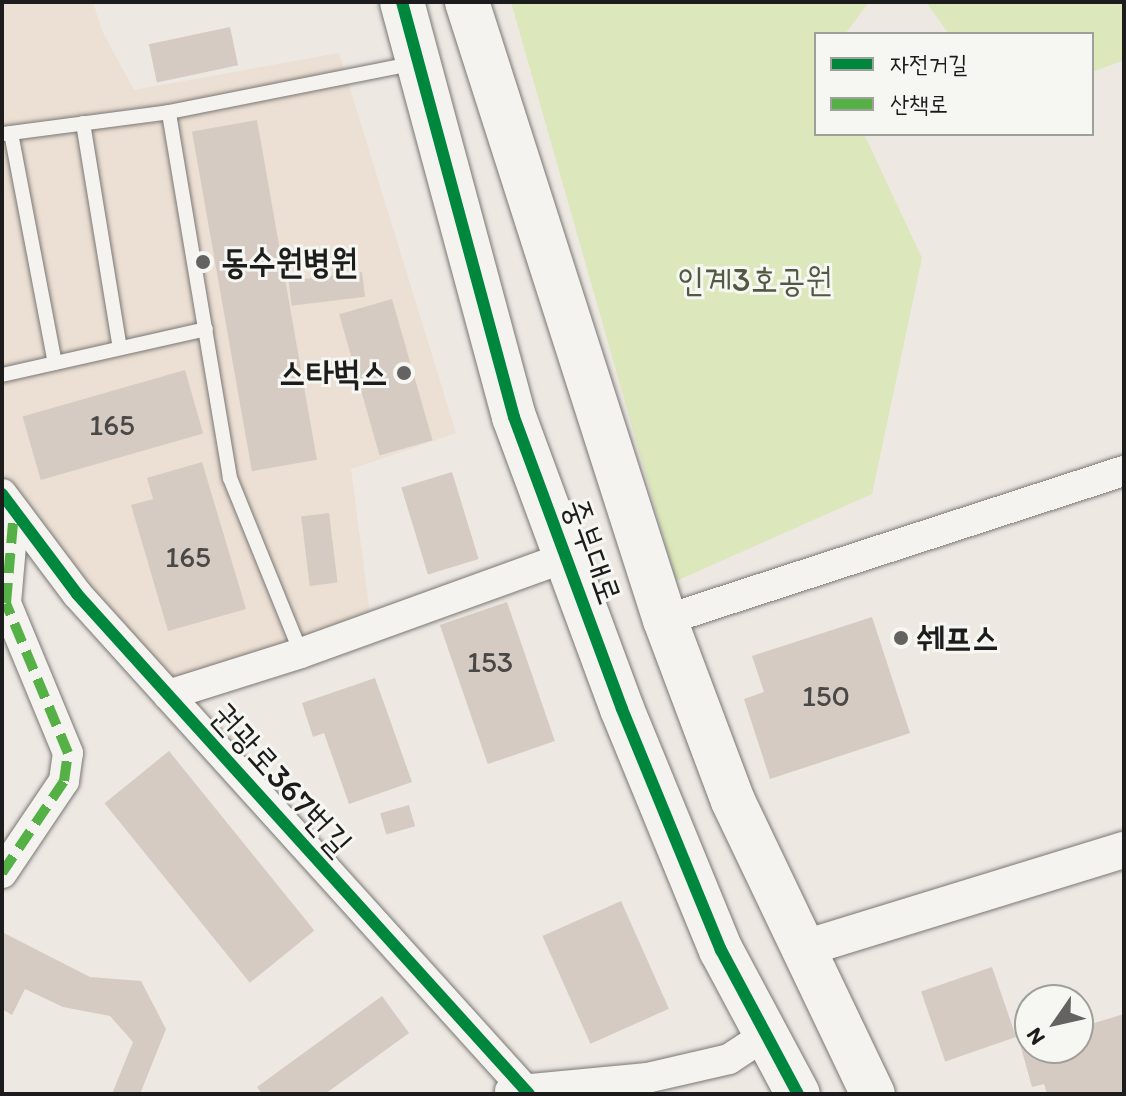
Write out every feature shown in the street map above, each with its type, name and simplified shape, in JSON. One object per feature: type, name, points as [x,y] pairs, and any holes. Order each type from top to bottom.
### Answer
[{"type":"main road","name":"중부대로","points":[[402,2],[514,417],[721,950],[798,1094]]},
{"type":"main road","name":"중부대로","points":[[467,2],[665,620],[733,801],[873,1094]]},
{"type":"street","points":[[665,620],[1124,471]]},
{"type":"street","points":[[2,873],[64,781],[68,753],[6,603],[8,502]]},
{"type":"street","name":"권광로367번길","points":[[8,502],[77,594],[516,1092]]},
{"type":"street","name":"중부대로","points":[[168,695],[301,653],[566,557]]},
{"type":"street","points":[[805,948],[1124,850]]},
{"type":"street","points":[[516,1092],[647,1078],[729,1059],[767,1034]]},
{"type":"lane","points":[[55,363],[6,133],[169,112],[418,63]]},
{"type":"lane","points":[[169,112],[230,478],[301,653]]},
{"type":"lane","points":[[83,123],[120,348]]},
{"type":"lane","points":[[2,375],[206,329]]},
{"type":"shaded area","name":"동수원병원","points":[[2,2],[93,2],[102,31],[134,90],[339,53],[456,433],[351,469],[370,615],[170,686],[2,486]]},
{"type":"green space","name":"인계3호공원","points":[[511,2],[869,2],[846,32],[814,32],[814,136],[865,136],[922,258],[872,494],[676,581]]},
{"type":"green space","points":[[926,2],[1124,2],[1122,61],[1094,71],[1094,32],[948,32]]},
{"type":"building","points":[[230,27],[238,65],[157,82],[149,44]]},
{"type":"building","points":[[257,120],[317,460],[252,471],[192,131]]},
{"type":"building","points":[[362,272],[365,297],[292,306],[289,281]]},
{"type":"building","points":[[392,299],[433,440],[380,455],[339,314]]},
{"type":"building","points":[[185,370],[203,433],[41,480],[23,417]]},
{"type":"building","points":[[202,462],[246,609],[168,631],[131,505],[153,499],[147,478]]},
{"type":"building","points":[[452,472],[479,559],[428,575],[401,487]]},
{"type":"building","points":[[329,513],[338,582],[310,586],[301,516]]},
{"type":"building","points":[[507,602],[555,741],[488,764],[440,625]]},
{"type":"building","points":[[872,617],[910,733],[770,779],[744,699],[764,692],[752,656]]},
{"type":"building","points":[[375,678],[412,782],[349,804],[324,733],[313,737],[302,703]]},
{"type":"building","points":[[169,751],[314,931],[250,983],[104,803]]},
{"type":"building","points":[[409,805],[415,826],[386,834],[380,813]]},
{"type":"building","points":[[621,901],[669,1009],[590,1044],[542,936]]},
{"type":"building","points":[[2,932],[90,977],[141,981],[166,1029],[140,1094],[112,1094],[133,1042],[110,1016],[63,1007],[25,989],[12,1015],[2,1009]]},
{"type":"building","points":[[992,967],[1014,1038],[945,1061],[921,991]]},
{"type":"building","points":[[382,996],[409,1033],[325,1094],[262,1094],[257,1087]]},
{"type":"building","points":[[1124,1014],[1124,1094],[1047,1094],[1044,1084],[1032,1087],[1026,1064],[1094,1064],[1094,1023]]},
{"type":"marked path","points":[[2,873],[64,781],[68,753],[6,603],[14,511]]},
{"type":"cycle path","points":[[402,2],[514,417],[622,709],[721,950],[798,1094]]},
{"type":"cycle path","points":[[2,494],[77,594],[529,1094]]},
{"type":"place","name":"동수원병원","points":[[203,262]]},
{"type":"place","name":"스타벅스","points":[[404,373]]},
{"type":"place","name":"쉐프스","points":[[901,638]]}]
